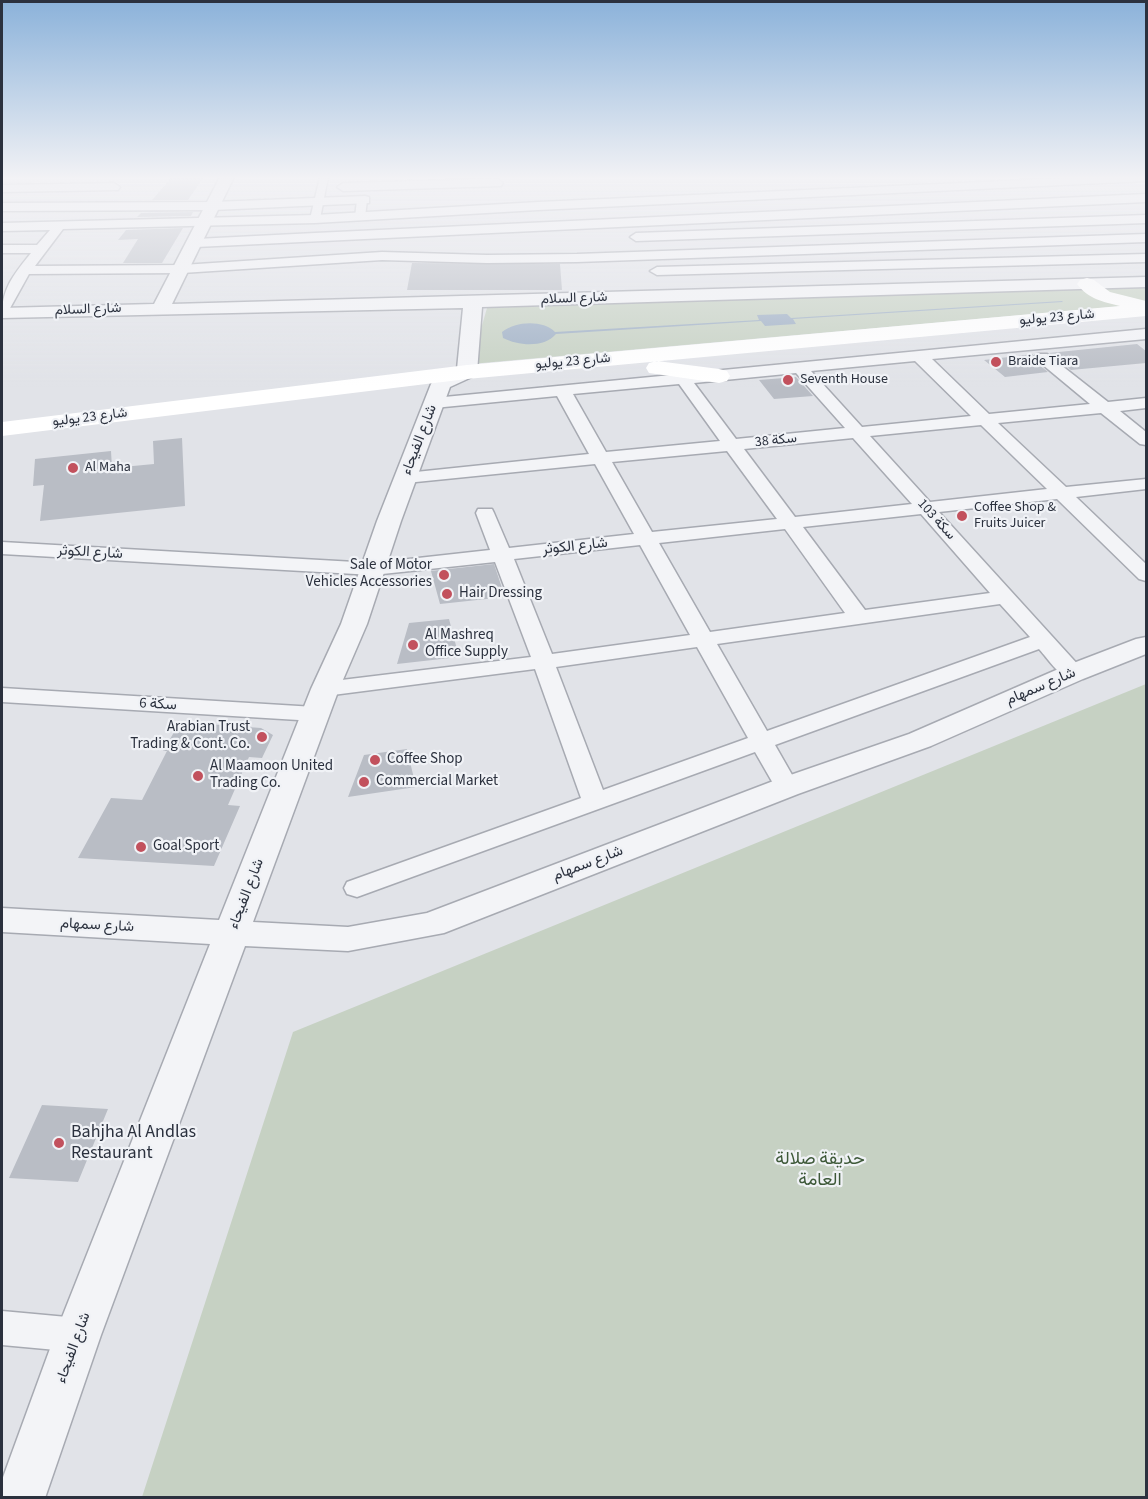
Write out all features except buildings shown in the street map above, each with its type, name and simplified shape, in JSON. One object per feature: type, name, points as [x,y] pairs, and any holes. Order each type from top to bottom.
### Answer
[{"type":"main road","points":[[1078,284],[1103,296],[1146,308]]},
{"type":"main road","points":[[1078,284],[1105,314]]},
{"type":"main road","name":"شارع 23 يوليو","points":[[2,438],[1146,308]]},
{"type":"main road","name":"شارع 23 يوليو","points":[[2,429],[646,367],[1143,333]]},
{"type":"main road","points":[[646,367],[719,376]]},
{"type":"street","points":[[161,308],[194,247]]},
{"type":"street","points":[[439,258],[453,247]]},
{"type":"street","points":[[2,276],[23,273],[182,269],[382,256],[577,258],[894,247]]},
{"type":"street","points":[[2,249],[42,249]]},
{"type":"street","points":[[2,311],[23,273],[42,249]]},
{"type":"street","points":[[723,253],[731,269]]},
{"type":"street","points":[[577,258],[581,273]]},
{"type":"street","points":[[639,272],[1146,258]]},
{"type":"street","name":"شارع السلام","points":[[2,311],[473,302],[1146,282]]},
{"type":"street","name":"شارع الفيحاء","points":[[20,1497],[78,1335],[320,702],[354,624],[406,478],[447,386],[473,302]]},
{"type":"street","points":[[447,386],[563,392],[919,356],[1009,341]]},
{"type":"street","points":[[919,356],[1146,575]]},
{"type":"street","points":[[1042,357],[1146,440]]},
{"type":"street","name":"سكة 103","points":[[799,367],[1073,673]]},
{"type":"street","points":[[683,379],[859,617]]},
{"type":"street","points":[[563,392],[787,787]]},
{"type":"street","name":"سكة 38","points":[[406,478],[1146,403]]},
{"type":"street","name":"شارع الكوثر","points":[[2,548],[373,569],[1146,484]]},
{"type":"street","points":[[485,513],[522,604],[595,801]]},
{"type":"street","name":"سكة 6","points":[[2,695],[320,702],[542,662],[1005,597]]},
{"type":"street","points":[[357,888],[1043,640]]},
{"type":"street","name":"شارع سمهام","points":[[2,920],[348,939],[432,924],[787,787],[920,741],[1073,673],[1146,645]]},
{"type":"street","points":[[2,1328],[78,1335]]},
{"type":"green space","points":[[1146,285],[1146,304],[471,364],[487,308]]},
{"type":"green space","name":"حديقة صلالة العامة","points":[[1146,684],[1146,1497],[142,1497],[293,1032]]},
{"type":"water","points":[[1062,301],[793,319],[796,324],[765,326],[761,321],[556,334],[551,339],[538,344],[509,341],[503,338],[502,332],[514,326],[529,323],[544,325],[555,332],[759,320],[757,315],[787,314],[791,318]]},
{"type":"place","name":"Braide Tiara","points":[[996,362]]},
{"type":"place","name":"Seventh House","points":[[788,380]]},
{"type":"place","name":"Al Maha","points":[[73,468]]},
{"type":"place","name":"Coffee Shop & Fruits Juicer","points":[[962,516]]},
{"type":"place","name":"Sale of Motor Vehicles Accessories","points":[[444,575]]},
{"type":"place","name":"Hair Dressing","points":[[447,594]]},
{"type":"place","name":"Al Mashreq Office Supply","points":[[413,645]]},
{"type":"place","name":"Arabian Trust Trading & Cont. Co.","points":[[262,737]]},
{"type":"place","name":"Coffee Shop","points":[[375,760]]},
{"type":"place","name":"Al Maamoon United Trading Co.","points":[[198,776]]},
{"type":"place","name":"Commercial Market","points":[[364,782]]},
{"type":"place","name":"Goal Sport","points":[[141,847]]},
{"type":"place","name":"Bahjha Al Andlas Restaurant","points":[[59,1143]]}]
